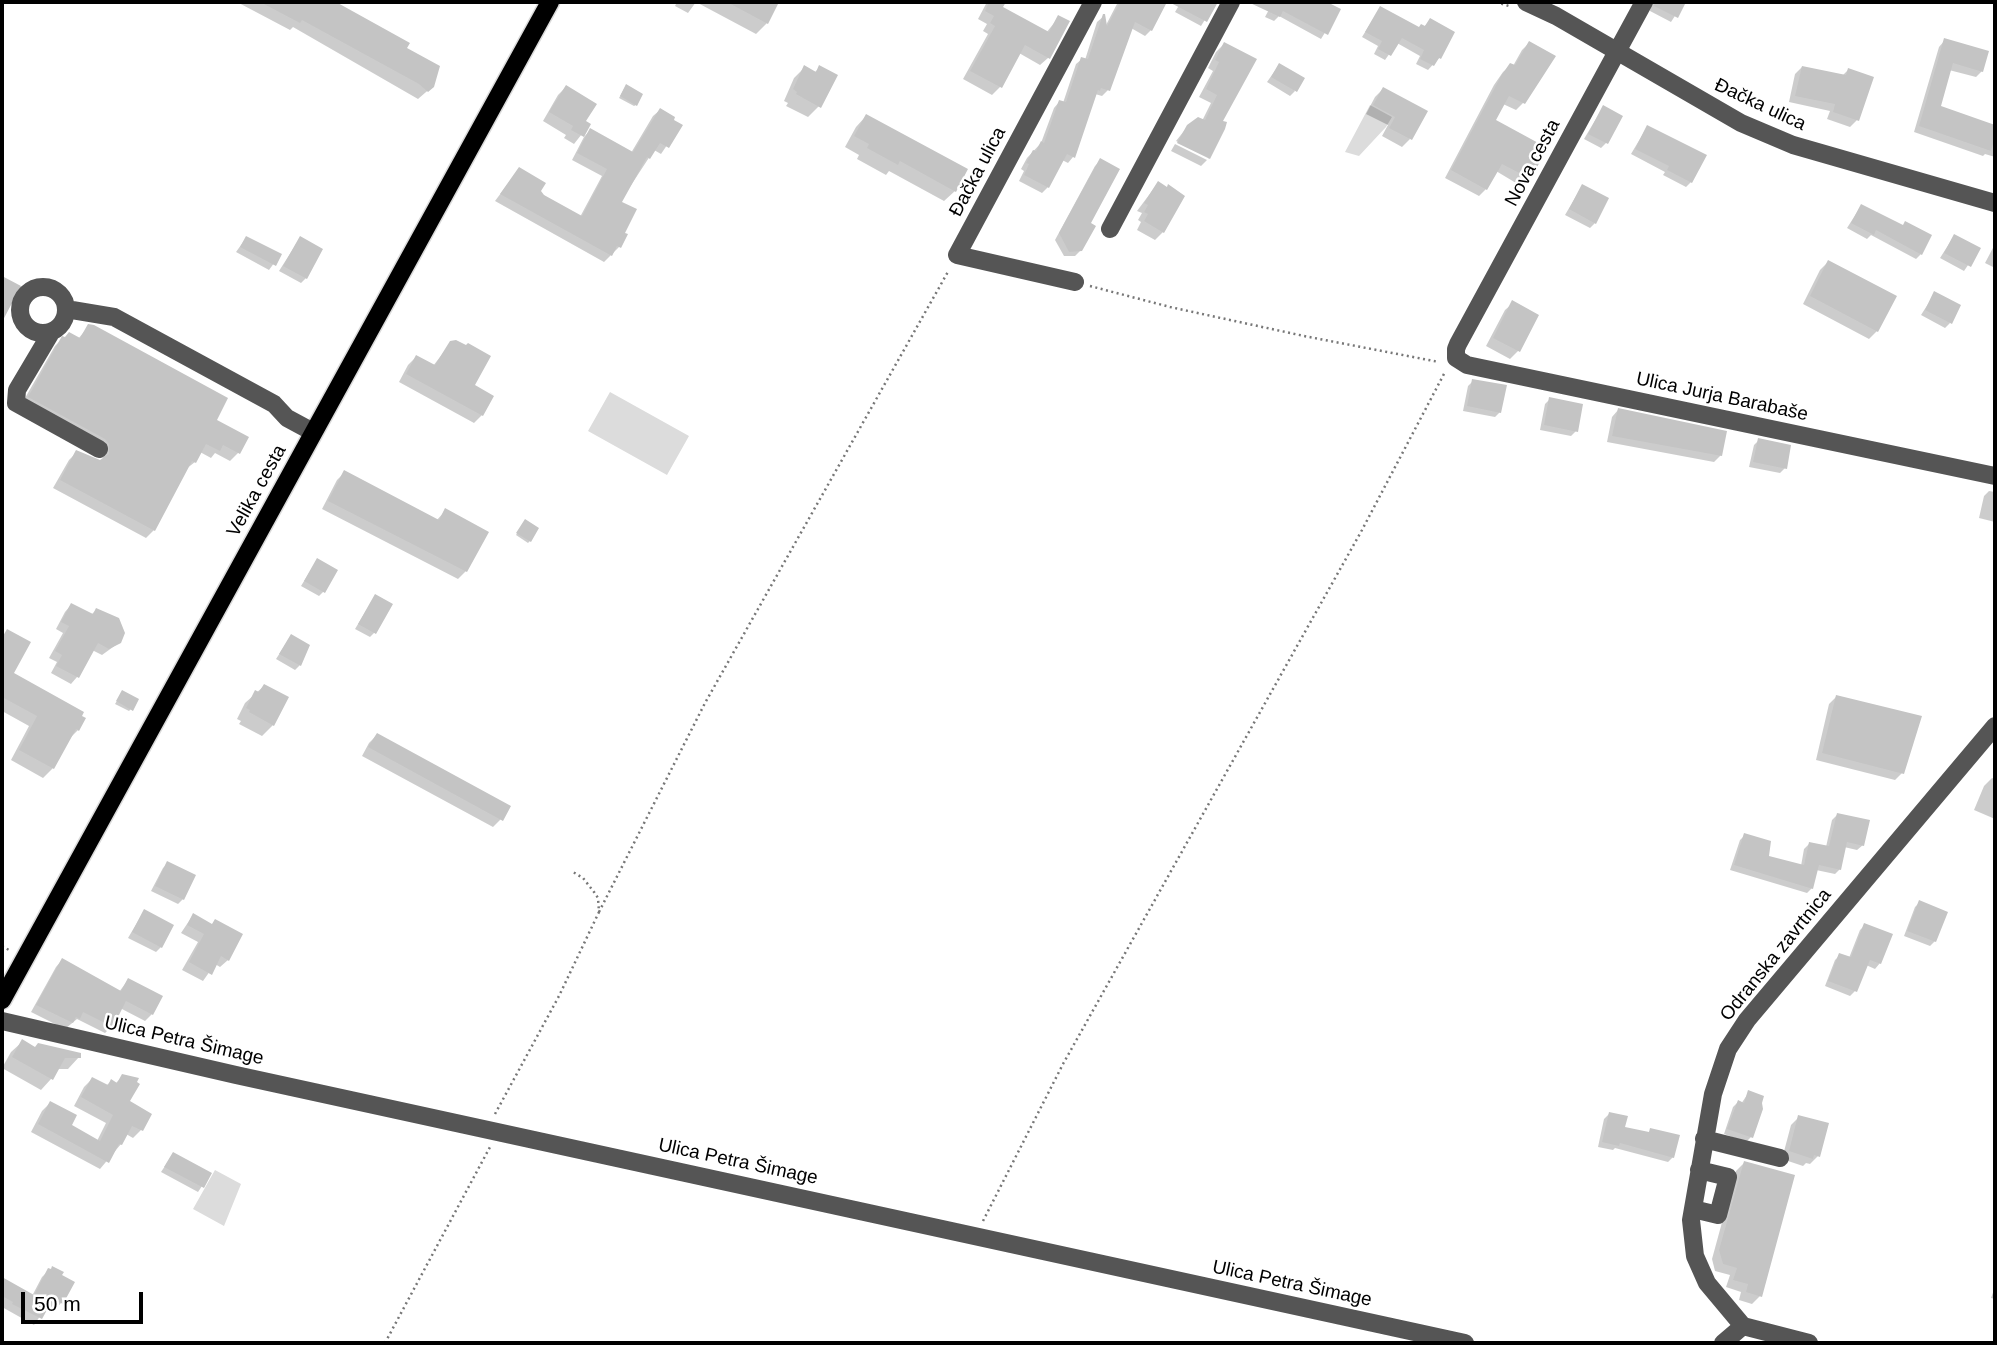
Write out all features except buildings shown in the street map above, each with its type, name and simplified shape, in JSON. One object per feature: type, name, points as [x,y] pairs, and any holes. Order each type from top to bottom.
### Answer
[{"type":"main road","name":"Velika cesta","points":[[2,1000],[550,2]]},
{"type":"street","name":"Đačka ulica","points":[[957,255],[1093,2]]},
{"type":"street","points":[[1110,229],[1231,2]]},
{"type":"street","name":"Đačka ulica","points":[[1526,2],[1556,16],[1741,123],[1793,145],[1995,203]]},
{"type":"street","name":"Nova cesta","points":[[1458,344],[1644,2]]},
{"type":"street","points":[[957,255],[1075,282]]},
{"type":"street","points":[[52,331],[37,332],[25,324],[20,311],[24,297],[35,289],[49,288],[61,296],[66,309],[62,323],[52,331],[17,390],[16,403],[99,449]]},
{"type":"street","points":[[66,309],[114,317],[274,404],[288,418],[313,432]]},
{"type":"street","name":"Ulica Jurja Barabaše","points":[[1458,344],[1456,358],[1467,365],[1995,476]]},
{"type":"street","name":"Odranska zavrtnica","points":[[1744,1326],[1707,1283],[1695,1256],[1692,1220],[1713,1094],[1728,1049],[1746,1020],[1989,744],[1995,726]]},
{"type":"street","name":"Ulica Petra Šimage","points":[[2,1021],[1465,1343]]},
{"type":"street","points":[[1704,1139],[1780,1158]]},
{"type":"street","points":[[1693,1209],[1718,1215],[1728,1177],[1699,1170]]},
{"type":"street","points":[[1723,1343],[1744,1326],[1809,1343]]},
{"type":"path","points":[[385,1343],[487,1155],[490,1130],[712,691],[957,255]]},
{"type":"path","points":[[975,1236],[1063,1065],[1362,530],[1449,364],[1170,307],[1075,282]]},
{"type":"path","points":[[573,872],[583,878],[594,891],[599,912]]},
{"type":"shaded area","points":[[1370,105],[1392,117],[1359,156],[1345,152]]},
{"type":"shaded area","points":[[610,392],[689,436],[667,475],[588,431]]},
{"type":"shaded area","points":[[215,1170],[241,1184],[224,1226],[193,1209]]}]
